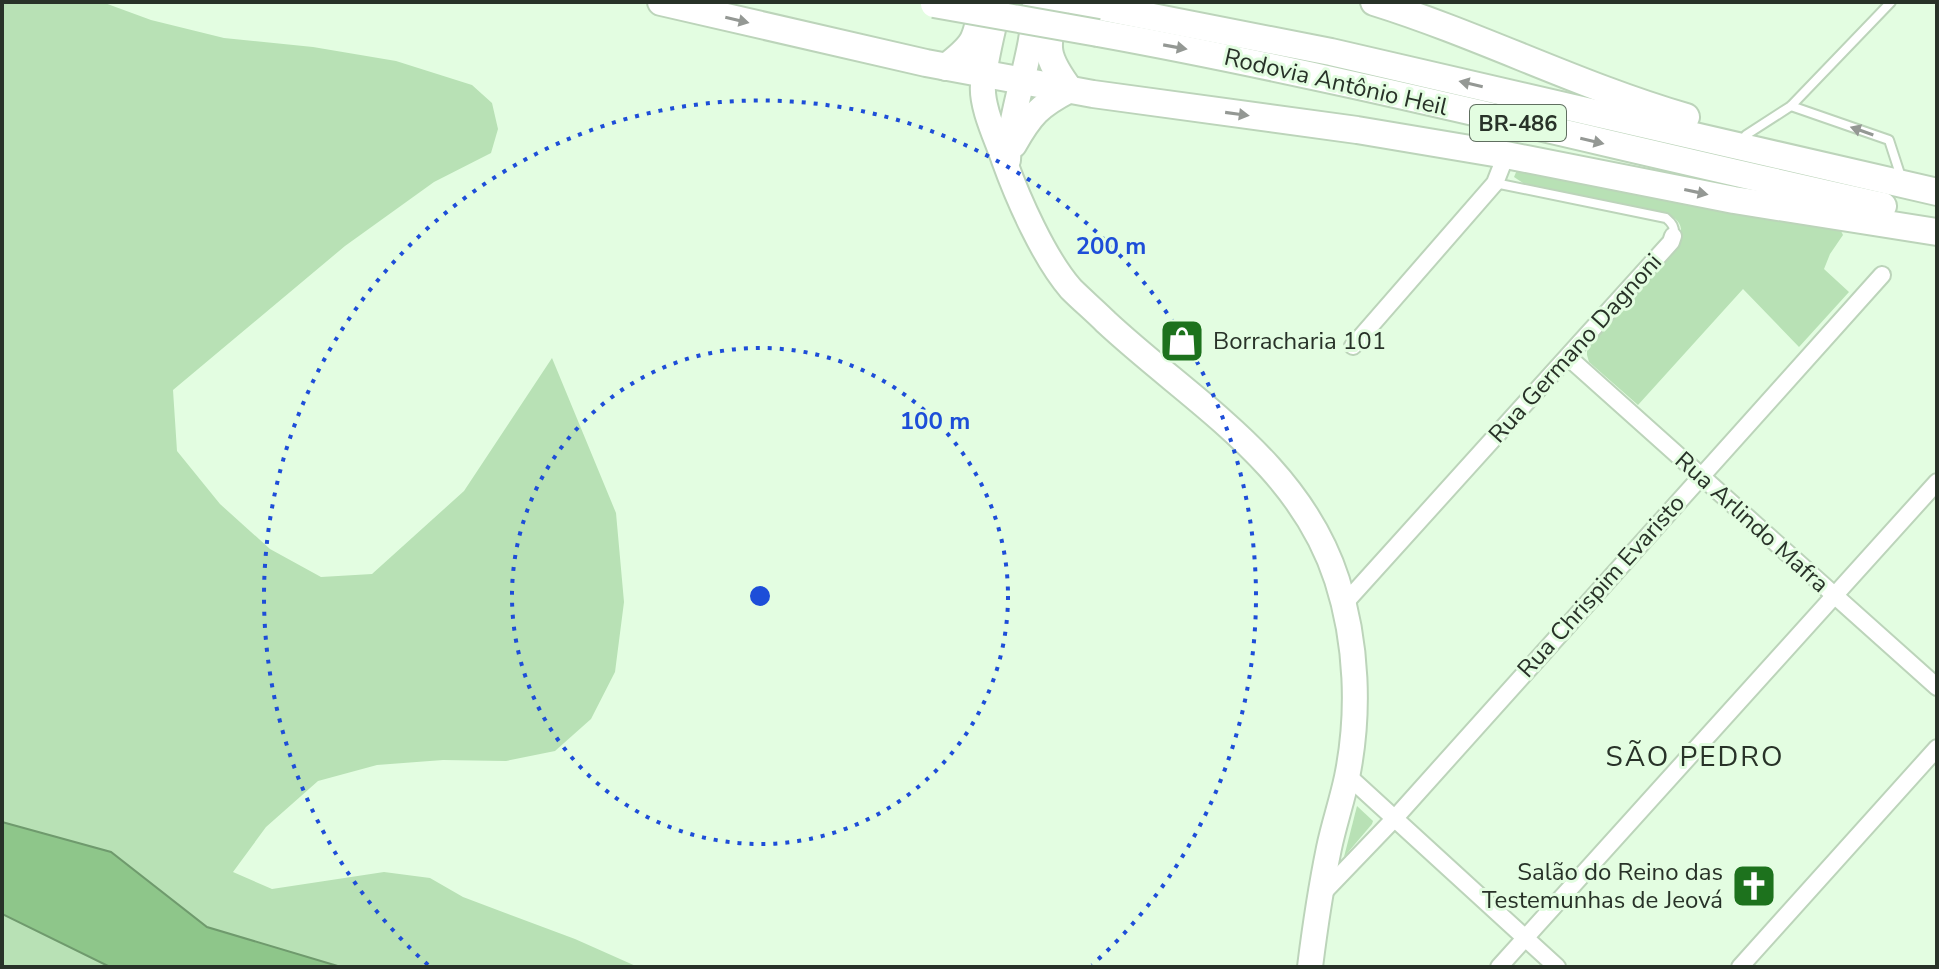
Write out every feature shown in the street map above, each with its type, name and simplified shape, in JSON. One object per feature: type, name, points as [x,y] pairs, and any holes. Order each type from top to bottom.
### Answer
[{"type":"main road","points":[[661,2],[946,67],[1070,90],[1357,130],[1506,155],[1734,200],[1937,232]]},
{"type":"main road","points":[[946,67],[963,54],[976,38],[983,2]]},
{"type":"main road","points":[[1058,2],[1047,45],[1052,63],[1070,90]]},
{"type":"main road","name":"Rodovia Antônio Heil","points":[[1076,2],[1316,48],[1937,192]]},
{"type":"main road","points":[[1374,2],[1441,24],[1642,105],[1746,135],[1867,176]]},
{"type":"main road","name":"Rodovia Antônio Heil","points":[[927,3],[1287,69],[1937,218]]},
{"type":"street","points":[[999,2],[982,88],[1007,170],[1050,258],[1071,288],[1141,354],[1225,422],[1284,482],[1310,517],[1326,549],[1344,604],[1354,670],[1353,724],[1347,775],[1319,896],[1310,967]]},
{"type":"street","points":[[1007,170],[1009,140],[1030,43],[1035,2]]},
{"type":"street","points":[[1007,170],[1014,145],[1027,121],[1046,103],[1070,90]]},
{"type":"street","points":[[1353,346],[1495,183],[1506,155]]},
{"type":"street","name":"Rua Germano Dagnoni","points":[[1344,604],[1671,242],[1673,236]]},
{"type":"street","name":"Rua Chrispim Evaristo","points":[[1319,896],[1395,818],[1882,275]]},
{"type":"street","name":"Rua Arlindo Mafra","points":[[1568,357],[1937,687]]},
{"type":"street","points":[[1499,967],[1937,482]]},
{"type":"street","points":[[1740,967],[1937,748]]},
{"type":"street","points":[[1347,775],[1557,967]]},
{"type":"lane","points":[[1746,135],[1791,106],[1891,2]]},
{"type":"lane","points":[[1791,106],[1889,140],[1904,185]]},
{"type":"lane","name":"Rua Germano Dagnoni","points":[[1495,183],[1666,218],[1672,223],[1673,236]]},
{"type":"shaded area","points":[[2,2],[102,2],[151,20],[224,38],[313,47],[396,61],[472,85],[492,103],[498,129],[491,153],[434,182],[345,246],[173,390],[177,451],[220,504],[270,549],[321,577],[372,574],[464,491],[552,358],[616,513],[624,602],[615,672],[591,719],[555,751],[506,761],[443,760],[377,765],[318,781],[266,827],[233,872],[272,889],[384,872],[430,878],[463,897],[575,939],[638,967],[341,967],[207,927],[111,852],[2,822]]},
{"type":"shaded area","points":[[1517,170],[1841,231],[1843,235],[1824,269],[1849,292],[1799,347],[1743,289],[1638,405],[1589,362],[1587,349],[1679,246],[1680,226],[1665,213],[1523,183],[1514,177]]},
{"type":"shaded area","points":[[1357,806],[1373,821],[1344,857]]},
{"type":"shaded area","points":[[2,822],[111,852],[207,927],[341,967],[110,967],[2,914]]},
{"type":"shaded area","points":[[2,914],[110,967],[2,967]]},
{"type":"place","name":"Borracharia 101","points":[[1182,341]]},
{"type":"place","name":"Salão do Reino das Testemunhas de Jeová","points":[[1754,886]]},
{"type":"district","name":"SÃO PEDRO","points":[[1695,756]]}]
